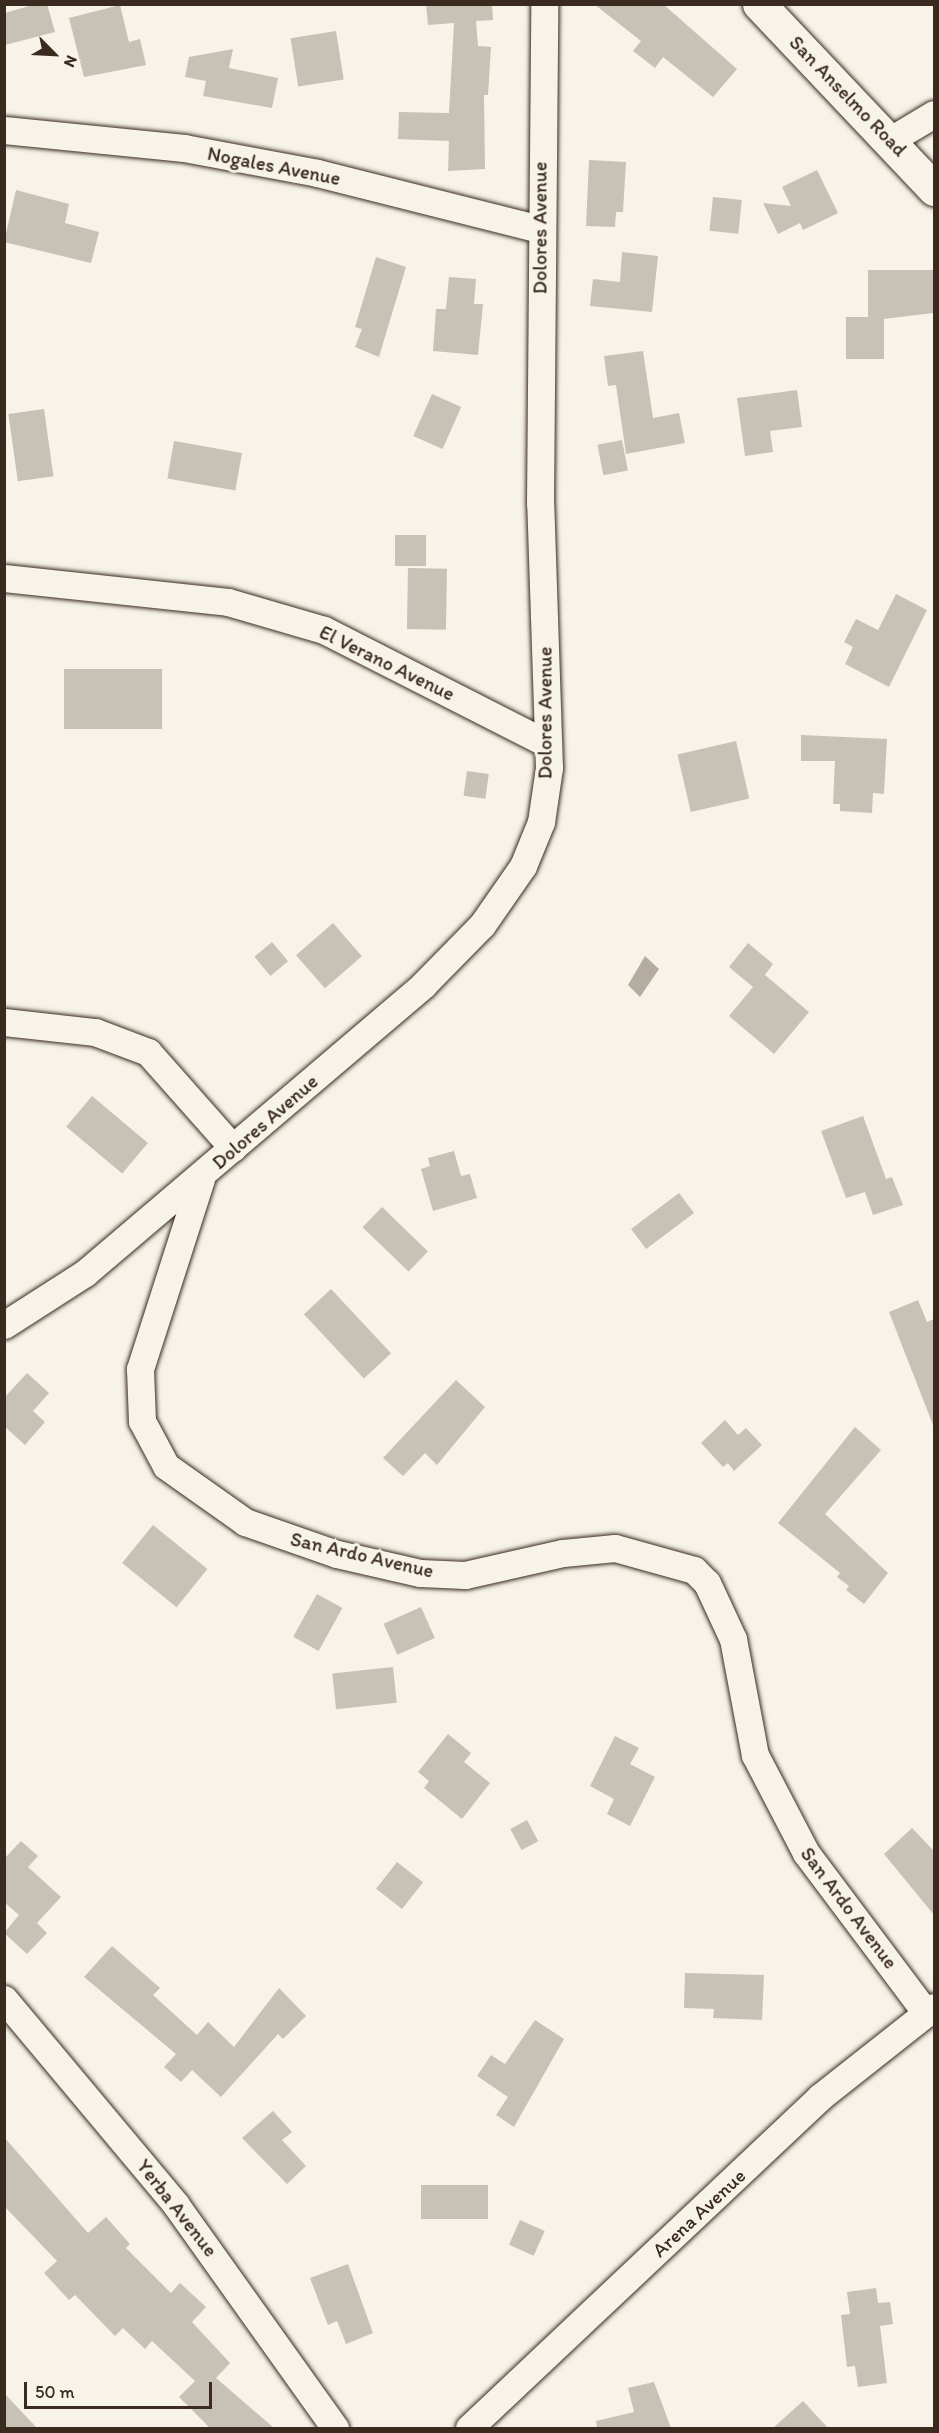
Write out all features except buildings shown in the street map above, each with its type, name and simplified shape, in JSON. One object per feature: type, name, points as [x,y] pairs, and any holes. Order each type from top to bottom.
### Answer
[{"type":"street","name":"Dolores Avenue","points":[[4,1325],[85,1274],[201,1179],[233,1148],[423,985],[505,897],[541,822],[548,744],[540,229],[544,4]]},
{"type":"street","name":"San Anselmo Road","points":[[759,4],[892,139],[934,189]]},
{"type":"street","points":[[892,139],[934,114]]},
{"type":"street","name":"Nogales Avenue","points":[[4,130],[184,148],[317,173],[540,229]]},
{"type":"street","name":"El Verano Avenue","points":[[4,578],[228,602],[324,630],[548,744]]},
{"type":"street","points":[[4,1022],[95,1032],[147,1052],[233,1148]]},
{"type":"street","name":"San Ardo Avenue","points":[[201,1179],[140,1369],[142,1421],[166,1466],[245,1522],[298,1542],[420,1573],[465,1575],[571,1552],[615,1548],[694,1570],[707,1583],[733,1639],[755,1755],[806,1853],[929,2009]]},
{"type":"street","name":"Yerba Avenue","points":[[4,1999],[176,2205],[335,2428]]},
{"type":"street","name":"Arena Avenue","points":[[469,2428],[820,2097],[929,2009]]},
{"type":"shaded area","points":[[645,956],[659,969],[640,997],[628,985]]}]
